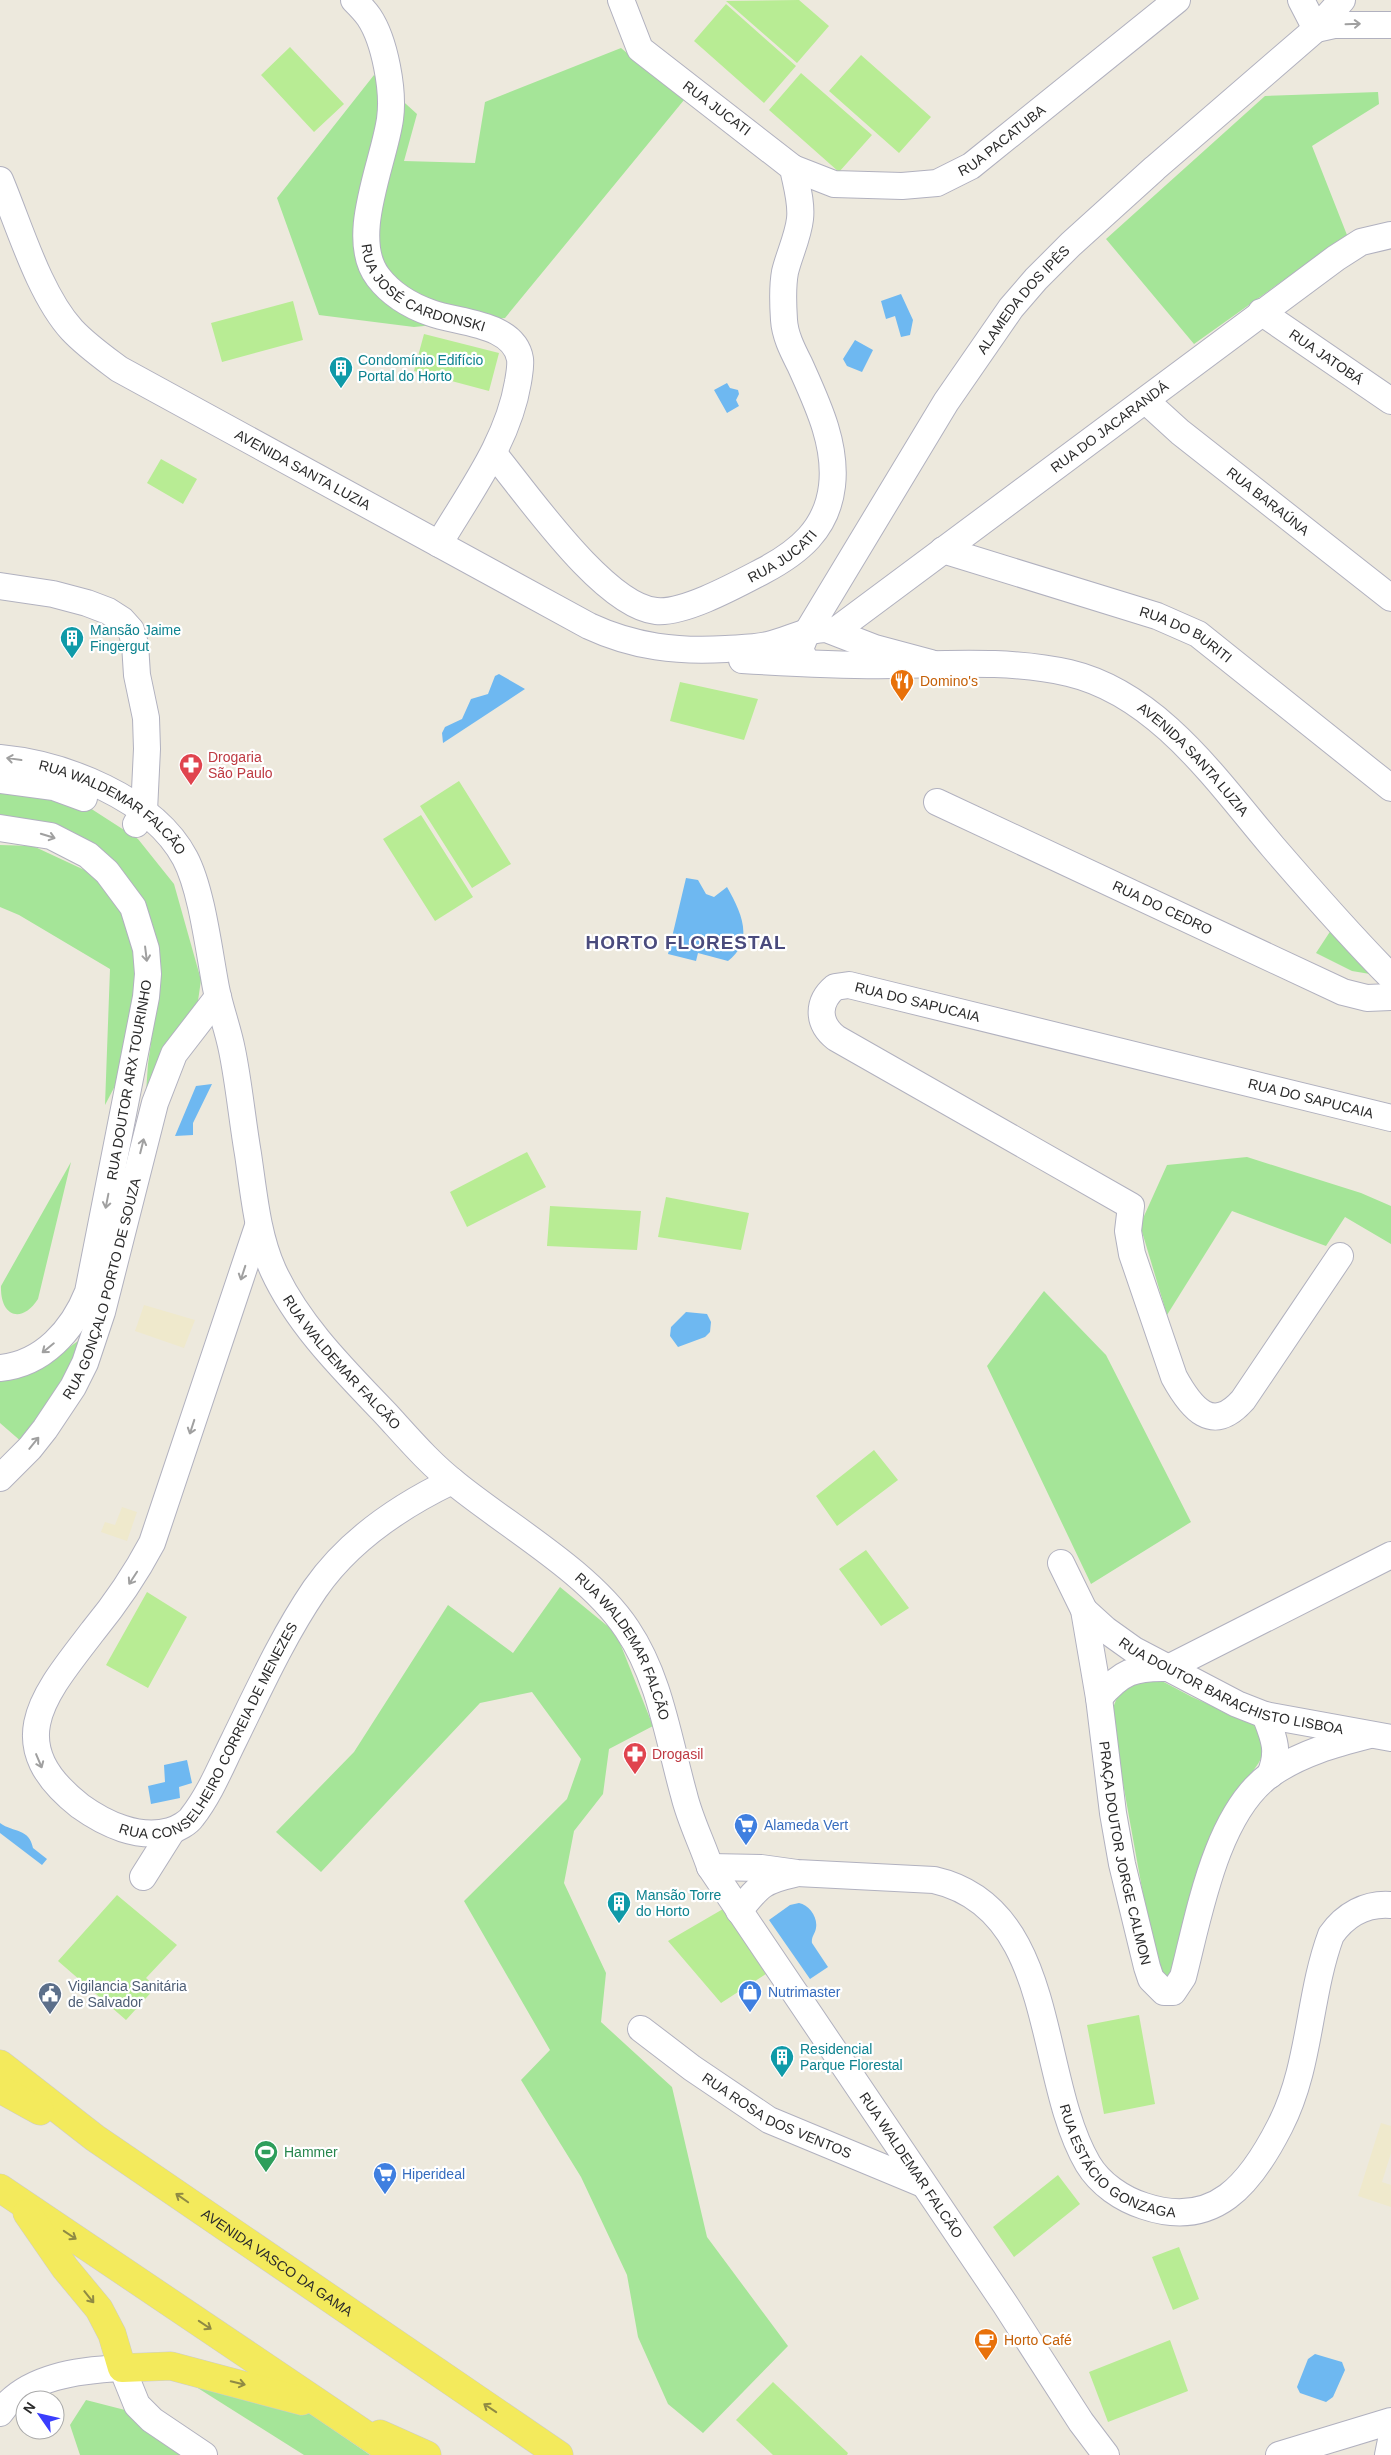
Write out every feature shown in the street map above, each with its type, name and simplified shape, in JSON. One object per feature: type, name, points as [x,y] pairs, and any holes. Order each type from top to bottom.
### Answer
[{"type":"main road","name":"AVENIDA VASCO DA GAMA","points":[[0,2064],[95,2138],[559,2455]]},
{"type":"main road","points":[[0,2090],[95,2138]]},
{"type":"main road","points":[[9,2195],[98,2309],[112,2334],[122,2368],[171,2366],[269,2391],[335,2414],[427,2455]]},
{"type":"main road","points":[[9,2195],[396,2455]]},
{"type":"main road","points":[[521,2429],[539,2455]]},
{"type":"street","name":"RUA JOSÉ CARDONSKI","points":[[354,0],[369,17],[379,38],[390,95],[390,118],[370,205],[366,234],[369,258],[377,276],[391,291],[411,304],[431,313],[491,330],[513,344],[520,359],[516,393],[494,454],[439,544]]},
{"type":"street","name":"RUA JUCATI","points":[[494,454],[580,558],[604,582],[639,607],[657,611],[676,610],[740,583],[788,557],[802,547],[824,518],[832,487],[834,462],[826,430],[789,341],[784,324],[785,274],[800,219],[800,202],[793,168],[640,49],[621,0]]},
{"type":"street","name":"RUA PACATUBA","points":[[793,168],[834,184],[921,186],[952,178],[971,166],[1177,0]]},
{"type":"street","points":[[1301,0],[1316,29],[1343,24],[1391,25]]},
{"type":"street","name":"ALAMEDA DOS IPÊS","points":[[806,634],[946,402],[1006,316],[1030,286],[1071,244],[1155,168],[1316,29],[1342,0]]},
{"type":"street","name":"AVENIDA SANTA LUZIA","points":[[0,180],[42,282],[71,329],[92,349],[119,370],[146,386],[613,637],[653,647],[695,651],[734,660],[806,662],[845,645]]},
{"type":"street","name":"RUA JUCATI","points":[[800,219],[811,204],[834,184]]},
{"type":"street","name":"RUA DO JACARANDÁ","points":[[845,645],[943,550],[1336,258],[1362,242],[1391,234]]},
{"type":"street","name":"RUA JATOBÁ","points":[[1261,312],[1391,401]]},
{"type":"street","name":"RUA BARAÚNA","points":[[1146,401],[1180,432],[1391,598]]},
{"type":"street","name":"RUA DO BURITI","points":[[943,550],[1038,581],[1157,616],[1198,634],[1391,788]]},
{"type":"street","points":[[0,586],[53,594],[108,611],[122,620],[131,630],[135,644],[137,675],[146,718],[147,748],[130,813]]},
{"type":"street","name":"AVENIDA SANTA LUZIA","points":[[695,651],[758,647],[819,629],[845,645],[931,663],[1044,668],[1072,673],[1101,685],[1162,722],[1189,747],[1275,849],[1391,976]]},
{"type":"street","points":[[806,634],[800,649],[806,662]]},
{"type":"street","name":"RUA WALDEMAR FALCÃO","points":[[0,758],[30,762],[83,778],[130,813],[197,891],[218,997],[228,1032],[258,1226],[273,1270],[289,1298],[315,1335],[404,1434],[452,1481],[592,1588],[627,1629],[640,1652],[659,1698],[684,1797],[710,1867],[1005,2304],[1081,2422],[1106,2455]]},
{"type":"street","name":"RUA WALDEMAR FALCÃO","points":[[0,780],[27,782],[76,794],[130,813]]},
{"type":"street","name":"RUA DO CEDRO","points":[[937,802],[1343,992],[1368,998],[1391,997]]},
{"type":"street","name":"RUA DOUTOR ARX TOURINHO","points":[[0,828],[51,836],[88,855],[107,872],[133,907],[146,949],[148,974],[134,1068],[88,1292],[81,1310],[69,1328],[53,1344],[26,1362],[0,1368]]},
{"type":"street","name":"RUA DO SAPUCAIA","points":[[1340,1256],[1243,1400],[1234,1410],[1223,1417],[1213,1418],[1192,1404],[1174,1376],[1132,1254],[1128,1231],[1131,1206],[836,1038],[828,1032],[821,1017],[824,1000],[835,987],[849,985],[1391,1118]]},
{"type":"street","name":"RUA GONÇALO PORTO DE SOUZA","points":[[0,1478],[30,1448],[73,1387],[94,1340],[143,1142],[164,1077],[174,1054],[218,997]]},
{"type":"street","name":"RUA GONÇALO PORTO DE SOUZA","points":[[164,1077],[187,1044],[200,1034],[228,1032]]},
{"type":"street","name":"RUA CONSELHEIRO CORREIA DE MENEZES","points":[[258,1226],[152,1544],[136,1574],[119,1599],[41,1702],[34,1727],[35,1751],[40,1765],[62,1793],[92,1814],[125,1829],[151,1835],[172,1831],[190,1820],[206,1797],[270,1666],[316,1588],[335,1565],[372,1529],[404,1507],[452,1481]]},
{"type":"street","points":[[1099,1698],[1112,1683],[1127,1672],[1147,1667],[1168,1668],[1391,1555]]},
{"type":"street","points":[[1061,1563],[1084,1610]]},
{"type":"street","name":"RUA DOUTOR BARACHISTO LISBOA","points":[[1084,1610],[1106,1630],[1134,1650],[1215,1694],[1265,1715],[1380,1736]]},
{"type":"street","name":"PRAÇA DOUTOR JORGE CALMON","points":[[1084,1610],[1099,1698],[1112,1804],[1122,1864],[1147,1967],[1152,1978],[1164,1992],[1173,1992],[1182,1977],[1206,1885],[1227,1830],[1256,1789],[1270,1775],[1301,1756],[1325,1746],[1380,1736]]},
{"type":"street","name":"PRAÇA DOUTOR JORGE CALMON","points":[[1265,1715],[1276,1746],[1276,1760],[1270,1775]]},
{"type":"street","points":[[143,1877],[172,1831]]},
{"type":"street","name":"RUA ESTÁCIO GONZAGA","points":[[710,1867],[761,1868],[797,1873],[934,1880],[955,1884],[978,1898],[1016,1942],[1032,1978],[1071,2124],[1089,2164],[1111,2189],[1133,2202],[1160,2212],[1182,2214],[1202,2211],[1221,2201],[1242,2185],[1260,2162],[1281,2124],[1295,2089],[1332,1935],[1346,1917],[1358,1910],[1381,1904],[1391,1905]]},
{"type":"street","name":"RUA ESTÁCIO GONZAGA","points":[[739,1911],[760,1886],[770,1879],[797,1873]]},
{"type":"street","name":"RUA ROSA DOS VENTOS","points":[[641,2029],[692,2068],[769,2120],[923,2184]]},
{"type":"street","points":[[0,2413],[25,2390],[52,2378],[91,2369],[122,2368],[137,2405],[152,2420],[204,2455]]},
{"type":"street","points":[[1279,2455],[1391,2421]]},
{"type":"street","name":"RUA WALDEMAR FALCÃO","points":[[1081,2422],[1097,2455]]},
{"type":"street","points":[[1388,2455],[1391,2440]]},
{"type":"shaded area","points":[[144,1305],[195,1320],[184,1348],[135,1331]]},
{"type":"shaded area","points":[[122,1507],[137,1512],[127,1541],[101,1532],[105,1522],[115,1525]]},
{"type":"shaded area","points":[[1381,2123],[1391,2126],[1391,2153],[1382,2182],[1391,2185],[1391,2207],[1358,2196]]},
{"type":"green space","points":[[799,0],[829,26],[797,63],[726,1]]},
{"type":"green space","points":[[726,4],[796,66],[764,103],[694,41]]},
{"type":"green space","points":[[290,47],[344,104],[314,132],[261,75]]},
{"type":"green space","points":[[621,48],[684,100],[505,318],[414,327],[319,315],[277,198],[374,75],[417,114],[404,161],[475,163],[485,102]]},
{"type":"green space","points":[[861,55],[931,117],[899,153],[829,91]]},
{"type":"green space","points":[[801,73],[872,135],[839,172],[769,110]]},
{"type":"green space","points":[[1378,92],[1379,104],[1312,146],[1347,235],[1194,344],[1106,239],[1265,96]]},
{"type":"green space","points":[[293,301],[303,340],[222,362],[211,323]]},
{"type":"green space","points":[[424,334],[499,353],[489,391],[414,371]]},
{"type":"green space","points":[[161,459],[197,479],[183,504],[147,483]]},
{"type":"green space","points":[[680,682],[758,699],[744,740],[670,721]]},
{"type":"green space","points":[[459,781],[511,864],[472,888],[420,806]]},
{"type":"green space","points":[[0,791],[76,799],[138,839],[174,884],[201,980],[197,1008],[145,1107],[148,1064],[161,970],[121,877],[0,820]]},
{"type":"green space","points":[[421,815],[473,897],[435,921],[383,839]]},
{"type":"green space","points":[[0,845],[33,846],[93,874],[125,913],[140,981],[127,1063],[105,1105],[110,969],[19,915],[0,907]]},
{"type":"green space","points":[[1335,924],[1370,974],[1352,971],[1316,953]]},
{"type":"green space","points":[[527,1152],[546,1187],[467,1227],[450,1192]]},
{"type":"green space","points":[[1247,1157],[1361,1193],[1391,1206],[1391,1244],[1345,1217],[1326,1246],[1232,1211],[1167,1315],[1140,1225],[1167,1165]]},
{"type":"green space","points":[[71,1162],[38,1299],[25,1312],[13,1314],[4,1305],[1,1286]]},
{"type":"green space","points":[[666,1197],[749,1213],[741,1250],[658,1237]]},
{"type":"green space","points":[[550,1206],[641,1211],[637,1250],[547,1246]]},
{"type":"green space","points":[[1044,1291],[1106,1355],[1191,1522],[1091,1584],[987,1366]]},
{"type":"green space","points":[[92,1331],[23,1443],[0,1423],[0,1376],[46,1364]]},
{"type":"green space","points":[[874,1450],[898,1480],[837,1526],[816,1496]]},
{"type":"green space","points":[[866,1550],[909,1608],[881,1626],[839,1569]]},
{"type":"green space","points":[[560,1587],[616,1633],[653,1726],[609,1749],[603,1794],[574,1831],[564,1883],[606,1973],[601,2022],[672,2087],[707,2237],[788,2346],[703,2433],[668,2404],[638,2337],[627,2275],[581,2177],[521,2080],[550,2050],[464,1901],[567,1799],[581,1759],[532,1692],[480,1703],[321,1872],[276,1832],[354,1752],[448,1605],[513,1653]]},
{"type":"green space","points":[[147,1592],[187,1617],[148,1688],[106,1665]]},
{"type":"green space","points":[[1135,1680],[1160,1680],[1192,1697],[1253,1724],[1262,1740],[1263,1748],[1260,1761],[1244,1782],[1173,1977],[1163,1978],[1143,1894],[1111,1717],[1118,1696],[1125,1687]]},
{"type":"green space","points":[[117,1895],[177,1945],[146,1978],[156,1987],[126,2020],[58,1961]]},
{"type":"green space","points":[[723,1909],[766,1974],[721,2003],[668,1941]]},
{"type":"green space","points":[[1139,2015],[1155,2104],[1104,2114],[1087,2025]]},
{"type":"green space","points":[[1058,2175],[1080,2204],[1014,2257],[993,2227]]},
{"type":"green space","points":[[1179,2247],[1199,2299],[1173,2310],[1152,2257]]},
{"type":"green space","points":[[1170,2340],[1188,2391],[1108,2422],[1089,2372]]},
{"type":"green space","points":[[773,2382],[848,2453],[847,2455],[773,2455],[736,2420]]},
{"type":"green space","points":[[193,2385],[310,2413],[370,2455],[304,2455]]},
{"type":"green space","points":[[86,2400],[125,2410],[188,2455],[80,2455],[70,2425]]},
{"type":"water","points":[[901,294],[913,320],[910,335],[901,337],[895,316],[886,319],[881,301]]},
{"type":"water","points":[[855,340],[873,350],[862,372],[847,366],[843,359]]},
{"type":"water","points":[[727,383],[730,388],[738,390],[739,394],[736,400],[739,406],[727,413],[714,390]]},
{"type":"water","points":[[499,674],[525,689],[443,743],[442,733],[445,727],[462,719],[471,699],[488,694],[495,676]]},
{"type":"water","points":[[686,878],[698,880],[706,894],[714,897],[727,887],[732,896],[741,916],[743,935],[736,953],[728,961],[698,953],[696,961],[668,954]]},
{"type":"water","points":[[212,1084],[193,1123],[193,1135],[175,1136],[196,1086]]},
{"type":"water","points":[[686,1312],[707,1314],[711,1322],[710,1332],[705,1337],[678,1347],[670,1336],[671,1327]]},
{"type":"water","points":[[187,1760],[192,1783],[179,1787],[180,1798],[151,1804],[148,1786],[165,1782],[164,1765]]},
{"type":"water","points":[[0,1823],[28,1837],[33,1848],[47,1859],[42,1865],[0,1833]]},
{"type":"water","points":[[799,1903],[806,1906],[812,1912],[816,1920],[812,1943],[828,1967],[810,1979],[769,1920],[790,1905]]},
{"type":"water","points":[[1315,2354],[1342,2362],[1345,2370],[1333,2397],[1326,2402],[1300,2393],[1297,2387],[1308,2359]]},
{"type":"place","name":"Condomínio Edifício Portal do Horto","points":[[341,389]]},
{"type":"place","name":"Mansão Jaime Fingergut","points":[[72,659]]},
{"type":"place","name":"Domino's","points":[[902,702]]},
{"type":"place","name":"Drogaria São Paulo","points":[[191,786]]},
{"type":"place","name":"Drogasil","points":[[635,1775]]},
{"type":"place","name":"Alameda Vert","points":[[746,1846]]},
{"type":"place","name":"Mansão Torre do Horto","points":[[619,1924]]},
{"type":"place","name":"Nutrimaster","points":[[750,2013]]},
{"type":"place","name":"Vigilancia Sanitária de Salvador","points":[[50,2015]]},
{"type":"place","name":"Residencial Parque Florestal","points":[[782,2078]]},
{"type":"place","name":"Hammer","points":[[266,2173]]},
{"type":"place","name":"Hiperideal","points":[[385,2195]]},
{"type":"place","name":"Horto Café","points":[[986,2361]]},
{"type":"district","name":"HORTO FLORESTAL","points":[[686,942]]}]
